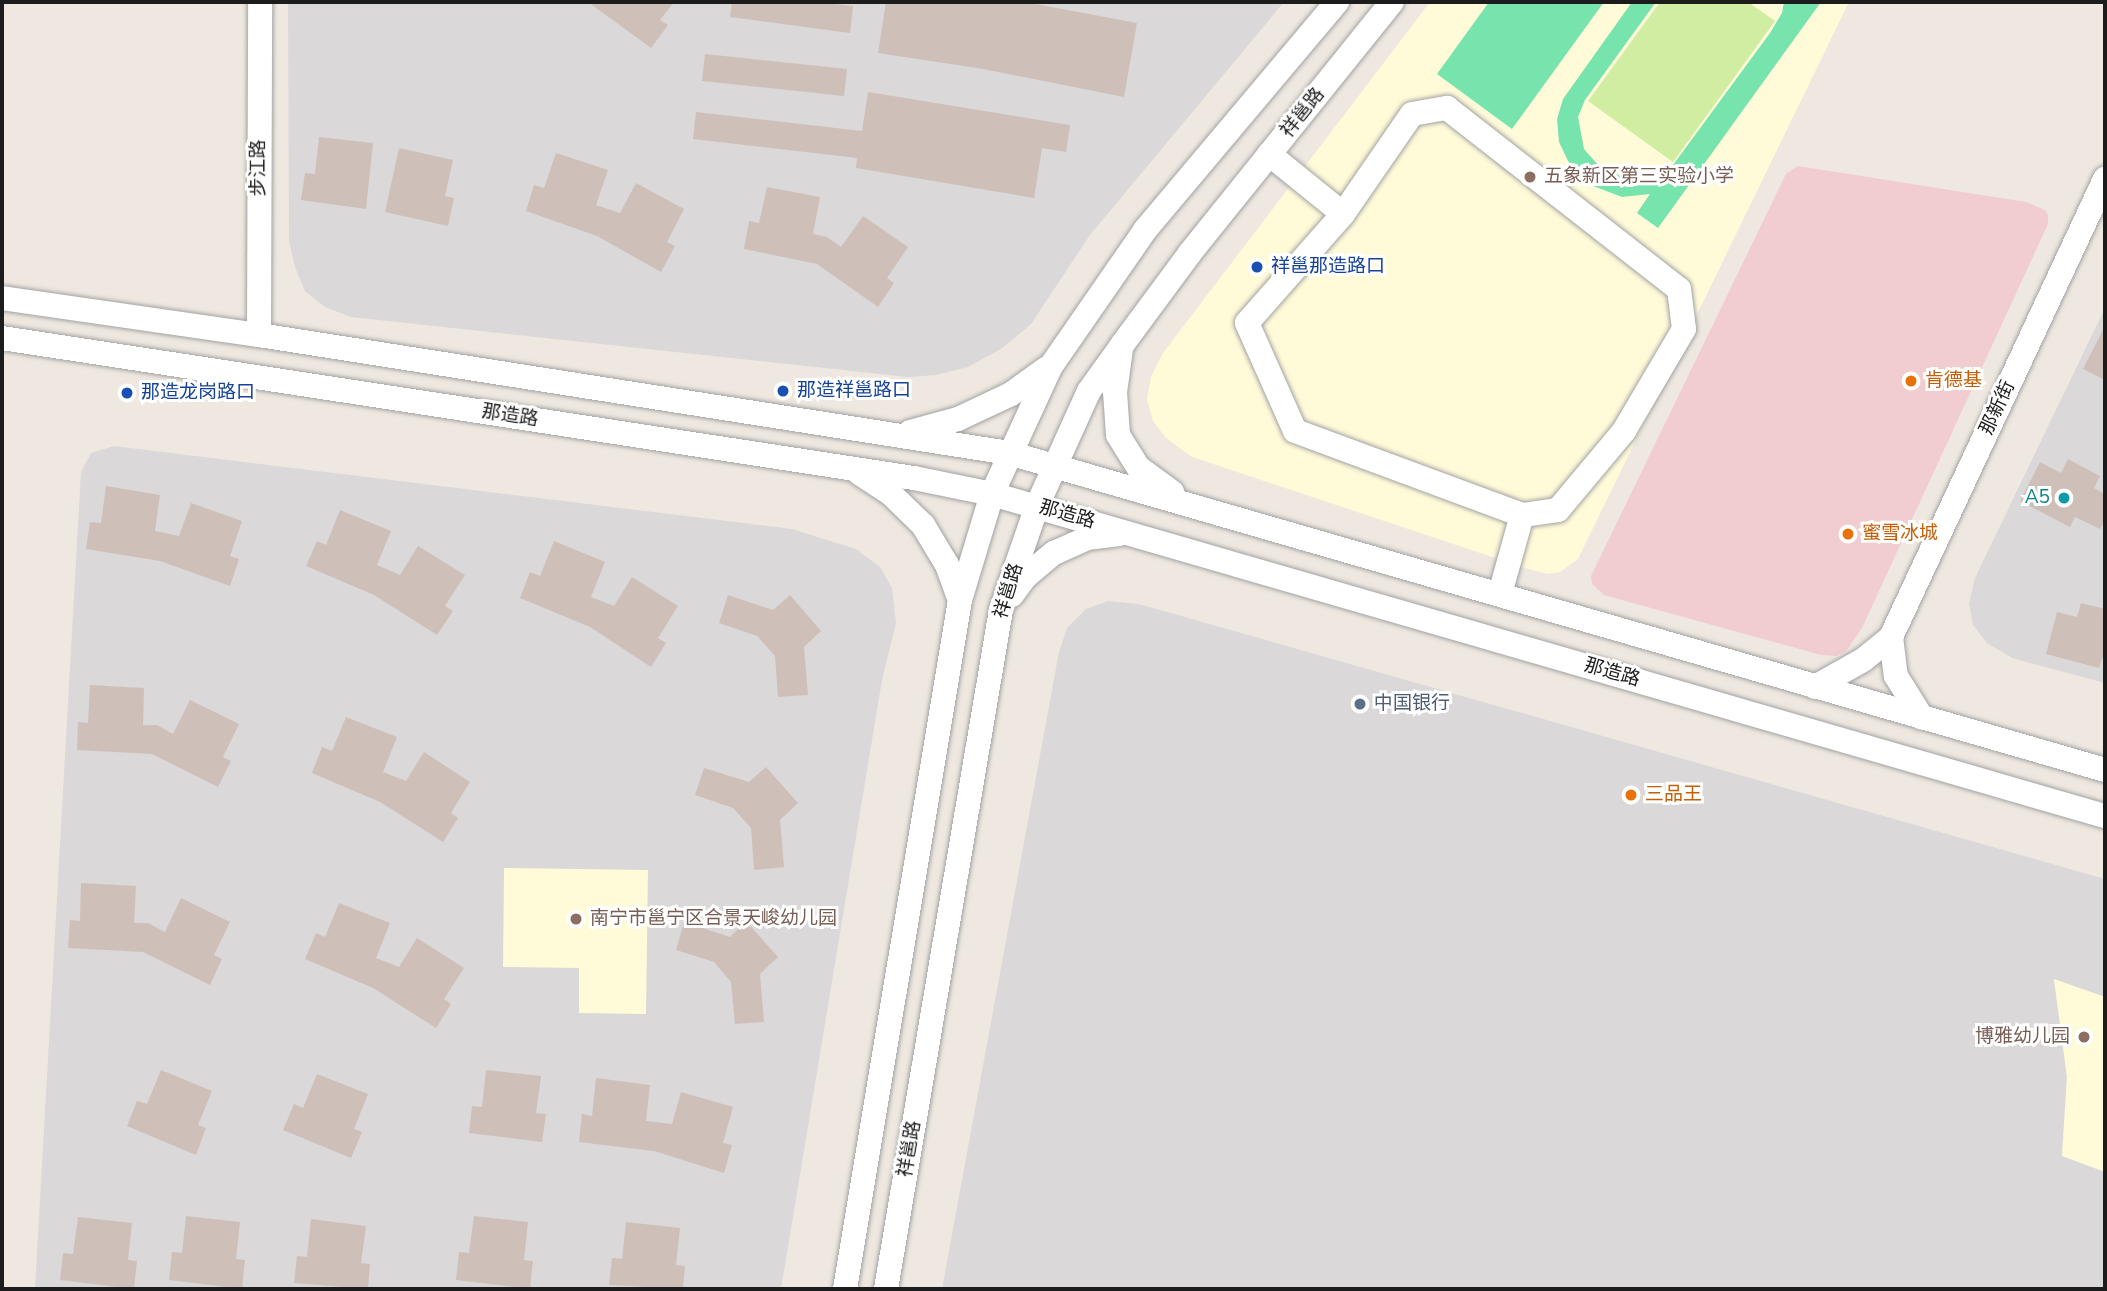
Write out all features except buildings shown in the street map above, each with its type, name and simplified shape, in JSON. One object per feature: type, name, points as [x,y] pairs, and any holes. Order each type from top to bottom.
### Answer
[{"type":"street","name":"步江路","points":[[259,335],[260,2]]},
{"type":"street","points":[[845,1289],[960,600],[992,494],[1051,366],[1144,229],[1337,2]]},
{"type":"street","name":"祥邕路","points":[[886,1289],[1001,610],[1037,506],[1089,391],[1269,154],[1392,2]]},
{"type":"street","points":[[1447,108],[1679,289],[1684,329],[1624,431],[1558,510],[1522,515],[1295,431],[1247,323],[1343,214],[1412,114],[1447,108]]},
{"type":"street","points":[[1269,154],[1343,214]]},
{"type":"street","name":"那新街","points":[[1891,636],[2105,179]]},
{"type":"street","points":[[2,298],[259,335],[1010,453],[2105,770]]},
{"type":"street","name":"那造路","points":[[2,338],[852,468],[992,494],[2105,816]]},
{"type":"street","points":[[1122,345],[1115,392],[1118,436],[1139,468],[1185,502]]},
{"type":"street","points":[[902,434],[958,419],[1011,394],[1051,366]]},
{"type":"street","points":[[852,468],[891,494],[923,525],[947,565],[960,600]]},
{"type":"street","points":[[1500,594],[1522,515]]},
{"type":"street","points":[[1001,610],[1025,577],[1054,553],[1087,538],[1129,532]]},
{"type":"street","points":[[1815,687],[1863,660],[1891,636]]},
{"type":"street","points":[[1891,636],[1896,676],[1923,718]]},
{"type":"shaded area","points":[[288,2],[1284,2],[1090,235],[1031,324],[1001,349],[968,367],[936,375],[908,377],[351,317],[325,307],[305,291],[295,267],[289,241]]},
{"type":"shaded area","name":"五象新区第三实验小学","points":[[1430,2],[1849,2],[1578,559],[1560,572],[1548,574],[1525,568],[1192,457],[1166,438],[1153,421],[1147,399],[1151,377],[1163,353]]},
{"type":"shaded area","points":[[1798,166],[2026,202],[2045,210],[2048,215],[2048,224],[1862,628],[1847,650],[1836,656],[1821,655],[1604,595],[1592,584],[1591,576],[1786,174]]},
{"type":"shaded area","points":[[2105,308],[2105,683],[2012,658],[1987,643],[1973,625],[1969,603],[1975,578]]},
{"type":"shaded area","points":[[114,446],[792,529],[856,549],[880,567],[892,588],[896,623],[882,680],[781,1289],[35,1289],[81,472],[91,453]]},
{"type":"shaded area","points":[[1108,601],[1139,604],[2105,879],[2105,997],[2054,980],[2067,1077],[2062,1155],[2105,1172],[2105,1289],[942,1289],[1059,652],[1067,628],[1086,609]]},
{"type":"shaded area","name":"南宁市邕宁区合景天峻幼儿园","points":[[504,868],[648,870],[646,1014],[579,1013],[579,968],[503,967]]},
{"type":"shaded area","name":"博雅幼儿园","points":[[2054,979],[2105,997],[2105,1172],[2062,1156],[2067,1077]]},
{"type":"green space","points":[[1489,2],[1604,2],[1512,129],[1437,74]]},
{"type":"green space","points":[[1632,2],[1656,2],[1585,100],[1578,117],[1584,149],[1600,167],[1621,176],[1643,176],[1673,165],[1770,33],[1782,13],[1784,2],[1821,2],[1658,228],[1637,213],[1650,194],[1622,197],[1588,184],[1570,165],[1559,142],[1557,119],[1563,99]]},
{"type":"green space","points":[[1660,2],[1748,2],[1775,21],[1673,162],[1588,101]]},
{"type":"place","name":"五象新区第三实验小学","points":[[1530,177]]},
{"type":"place","name":"祥邕那造路口","points":[[1257,267]]},
{"type":"place","name":"肯德基","points":[[1911,381]]},
{"type":"place","name":"那造祥邕路口","points":[[783,391]]},
{"type":"place","name":"那造龙岗路口","points":[[127,393]]},
{"type":"place","name":"A5","points":[[2064,498]]},
{"type":"place","name":"蜜雪冰城","points":[[1848,534]]},
{"type":"place","name":"中国银行","points":[[1360,704]]},
{"type":"place","name":"三品王","points":[[1631,795]]},
{"type":"place","name":"南宁市邕宁区合景天峻幼儿园","points":[[576,919]]},
{"type":"place","name":"博雅幼儿园","points":[[2084,1037]]}]
